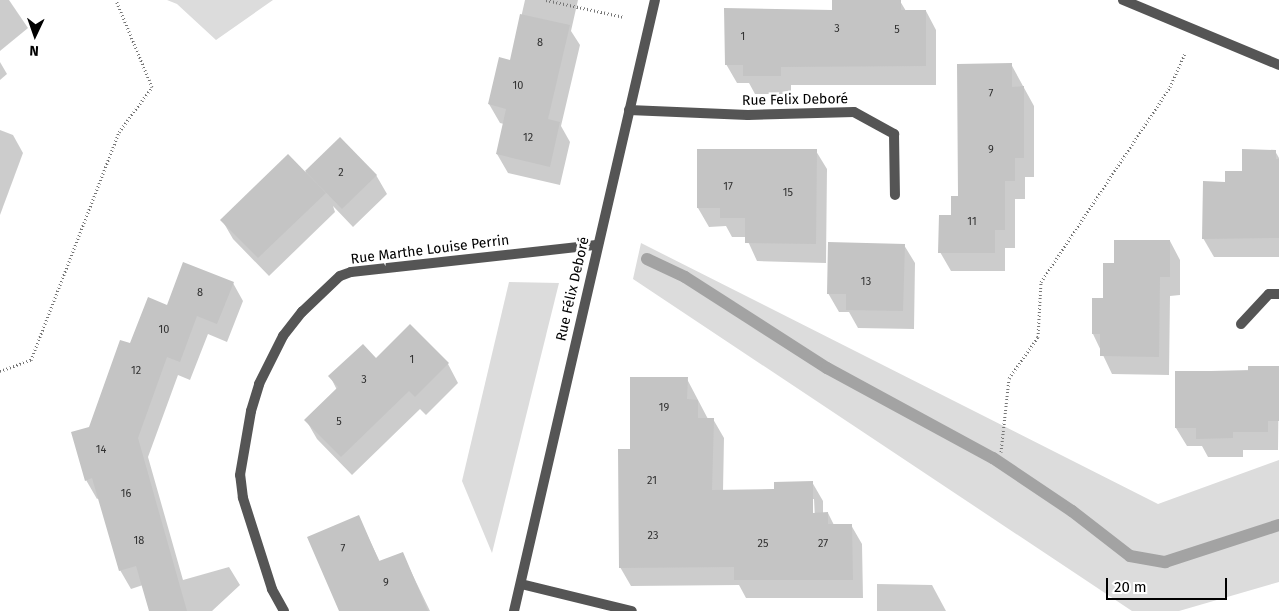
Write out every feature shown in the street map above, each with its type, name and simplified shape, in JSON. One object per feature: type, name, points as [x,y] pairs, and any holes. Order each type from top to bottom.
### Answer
[{"type":"street","name":"Rue Félix Deboré","points":[[514,611],[654,0]]},
{"type":"street","points":[[1123,0],[1279,65]]},
{"type":"street","name":"Rue Felix Deboré","points":[[629,110],[748,115],[854,112],[894,134],[895,195]]},
{"type":"street","name":"Rue Marthe Louise Perrin","points":[[284,611],[272,590],[243,498],[240,475],[251,411],[259,384],[284,336],[302,312],[340,276],[351,272],[597,245]]},
{"type":"street","points":[[1241,324],[1269,294],[1279,294]]},
{"type":"street","points":[[521,584],[632,611]]},
{"type":"path","points":[[0,371],[31,360],[118,132],[152,87],[116,0]]},
{"type":"path","points":[[546,0],[649,23]]},
{"type":"path","points":[[1001,452],[1009,378],[1038,337],[1040,282],[1170,87],[1196,30]]},
{"type":"shaded area","points":[[167,0],[273,0],[216,40],[177,4]]},
{"type":"shaded area","points":[[641,243],[1158,504],[1279,460],[1279,582],[1179,611],[1132,611],[633,279]]},
{"type":"shaded area","points":[[509,282],[559,283],[492,553],[462,481]]},
{"type":"building","points":[[832,0],[901,0],[901,10],[926,10],[926,66],[781,67],[781,76],[743,76],[743,65],[725,65],[724,8],[832,10]]},
{"type":"building","points":[[520,14],[570,25],[548,119],[560,122],[550,167],[496,154],[506,109],[488,104],[499,57],[510,60]]},
{"type":"building","points":[[1012,63],[1012,87],[1024,86],[1024,158],[1015,158],[1015,181],[1005,181],[1005,230],[995,230],[995,253],[938,253],[939,215],[951,215],[951,196],[958,196],[957,64]]},
{"type":"building","points":[[340,137],[377,175],[342,209],[305,171]]},
{"type":"building","points":[[697,149],[817,149],[816,244],[745,243],[745,218],[720,218],[720,208],[697,208]]},
{"type":"building","points":[[1242,149],[1276,150],[1276,159],[1279,159],[1279,238],[1202,239],[1203,181],[1225,182],[1225,171],[1242,171]]},
{"type":"building","points":[[288,154],[326,193],[258,258],[220,220]]},
{"type":"building","points":[[1114,240],[1170,240],[1170,277],[1160,277],[1159,357],[1100,356],[1100,334],[1092,334],[1092,298],[1103,298],[1103,263],[1114,263]]},
{"type":"building","points":[[828,242],[905,244],[903,311],[846,310],[846,294],[827,294]]},
{"type":"building","points":[[183,262],[234,282],[217,324],[197,316],[180,362],[167,357],[138,438],[187,611],[149,611],[136,566],[119,571],[92,478],[85,481],[71,432],[89,427],[120,340],[130,343],[148,297],[167,305]]},
{"type":"building","points":[[410,324],[449,363],[415,397],[409,391],[341,457],[304,420],[338,387],[328,376],[363,344],[376,358]]},
{"type":"building","points":[[1248,366],[1279,366],[1279,421],[1268,421],[1268,432],[1233,432],[1233,438],[1196,439],[1196,428],[1175,428],[1175,371],[1248,371]]},
{"type":"building","points":[[630,377],[688,377],[687,399],[698,400],[698,418],[714,418],[712,490],[774,489],[774,482],[813,481],[813,513],[828,512],[828,524],[852,524],[853,580],[734,580],[734,567],[619,568],[618,449],[630,449]]},
{"type":"building","points":[[359,515],[379,561],[403,552],[428,611],[339,611],[307,537]]},
{"type":"waterway","points":[[647,259],[685,277],[827,368],[993,458],[1072,511],[1130,556],[1165,562],[1279,525]]}]
